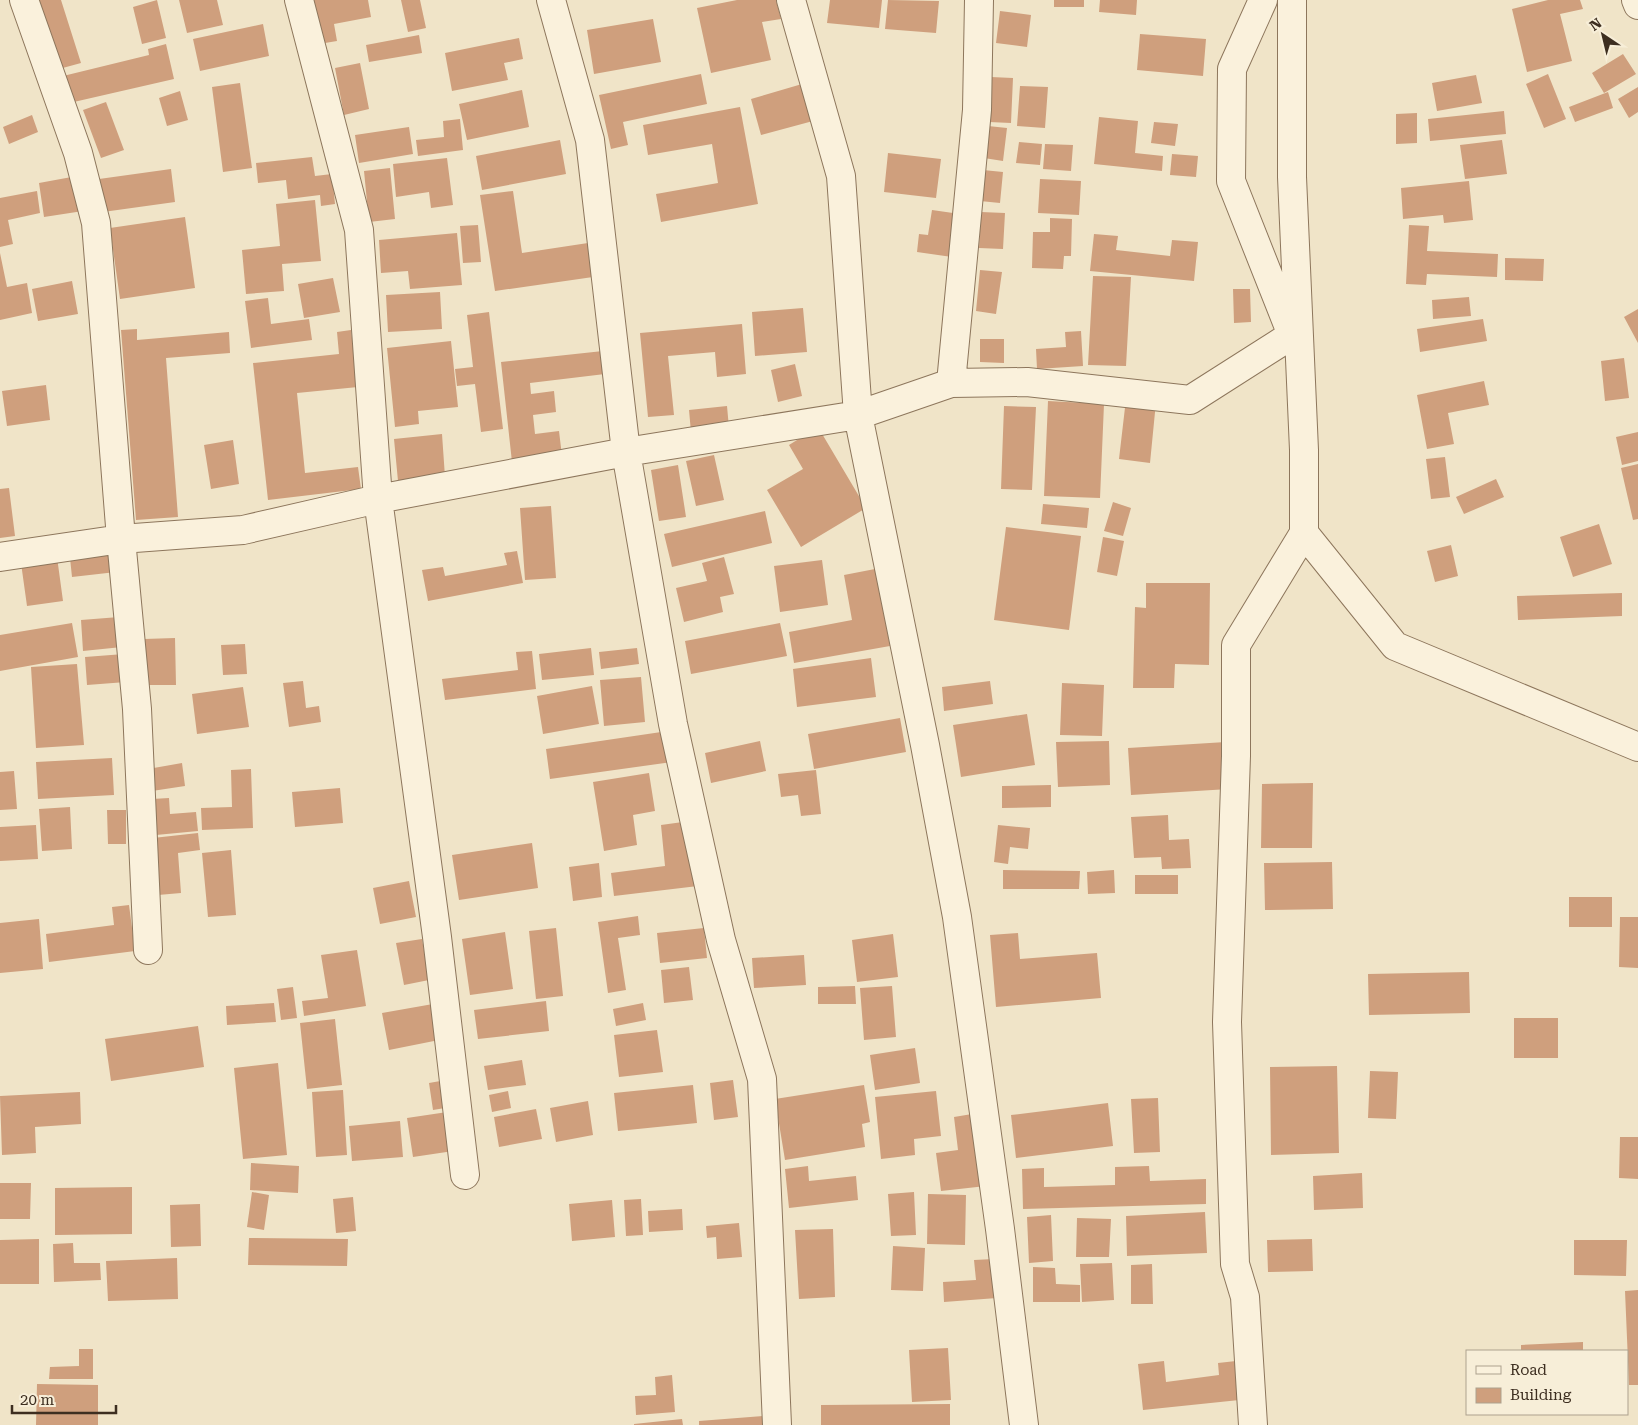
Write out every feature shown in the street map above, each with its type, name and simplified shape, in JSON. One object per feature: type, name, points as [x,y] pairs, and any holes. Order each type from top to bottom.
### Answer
[{"type":"street","points":[[24,0],[78,153],[96,223],[120,539],[137,709],[148,950]]},
{"type":"street","points":[[299,0],[359,230],[378,499],[434,918],[465,1175]]},
{"type":"street","points":[[551,0],[590,140],[626,452],[675,734],[721,940],[762,1079],[778,1425]]},
{"type":"street","points":[[791,0],[841,176],[858,415],[926,746],[957,917],[1000,1229],[1024,1425]]},
{"type":"street","points":[[951,383],[977,110],[979,0]]},
{"type":"street","points":[[0,557],[120,539],[243,530],[378,499],[626,452],[858,415],[951,383],[1027,382],[1190,400],[1292,335],[1231,181],[1232,68],[1264,0]]},
{"type":"street","points":[[1254,1425],[1246,1297],[1235,1264],[1227,1022],[1236,756],[1236,645],[1304,532],[1304,450],[1292,177],[1292,0]]},
{"type":"street","points":[[1636,0],[1638,6]]},
{"type":"street","points":[[1304,532],[1395,646],[1638,747]]},
{"type":"building","points":[[38,0],[61,0],[81,63],[59,69]]},
{"type":"building","points":[[157,0],[166,38],[142,44],[133,7]]},
{"type":"building","points":[[179,0],[217,0],[223,25],[187,33]]},
{"type":"building","points":[[312,0],[368,0],[371,17],[334,24],[337,41],[319,44]]},
{"type":"building","points":[[401,0],[420,0],[426,28],[408,32]]},
{"type":"building","points":[[737,0],[776,0],[781,19],[762,22],[771,60],[711,73],[697,8]]},
{"type":"building","points":[[830,0],[882,0],[879,28],[827,23]]},
{"type":"building","points":[[888,0],[939,1],[936,33],[885,29]]},
{"type":"building","points":[[1054,0],[1084,0],[1084,7],[1054,7]]},
{"type":"building","points":[[1100,0],[1137,0],[1136,15],[1099,12]]},
{"type":"building","points":[[1548,0],[1580,0],[1583,9],[1560,14],[1572,61],[1527,72],[1512,9]]},
{"type":"building","points":[[1000,11],[1031,15],[1027,47],[996,43]]},
{"type":"building","points":[[653,19],[661,62],[594,74],[587,30]]},
{"type":"building","points":[[263,24],[269,56],[200,71],[193,39]]},
{"type":"building","points":[[1140,34],[1206,39],[1203,76],[1137,70]]},
{"type":"building","points":[[419,35],[422,53],[369,62],[366,45]]},
{"type":"building","points":[[519,38],[523,59],[504,63],[508,80],[452,91],[445,53]]},
{"type":"building","points":[[166,44],[174,79],[65,104],[59,77],[149,55],[148,49]]},
{"type":"building","points":[[1623,54],[1636,74],[1604,93],[1592,73]]},
{"type":"building","points":[[360,63],[369,109],[344,115],[335,68]]},
{"type":"building","points":[[701,74],[707,104],[623,122],[628,145],[611,149],[599,95]]},
{"type":"building","points":[[1548,74],[1566,119],[1544,128],[1526,84]]},
{"type":"building","points":[[1476,75],[1482,103],[1437,111],[1432,83]]},
{"type":"building","points":[[991,77],[1013,78],[1011,123],[989,122]]},
{"type":"building","points":[[240,83],[252,168],[223,172],[212,87]]},
{"type":"building","points":[[802,84],[813,121],[761,135],[751,99]]},
{"type":"building","points":[[1020,86],[1048,87],[1045,128],[1017,126]]},
{"type":"building","points":[[1638,87],[1638,112],[1629,118],[1618,99]]},
{"type":"building","points":[[522,90],[529,127],[467,140],[459,104]]},
{"type":"building","points":[[180,91],[188,120],[167,126],[159,98]]},
{"type":"building","points":[[1608,92],[1613,108],[1575,122],[1569,107]]},
{"type":"building","points":[[106,102],[124,150],[101,158],[83,110]]},
{"type":"building","points":[[740,107],[758,204],[661,222],[656,194],[718,183],[712,144],[648,155],[643,125]]},
{"type":"building","points":[[1504,111],[1506,134],[1430,141],[1428,119]]},
{"type":"building","points":[[1417,113],[1417,143],[1396,144],[1396,114]]},
{"type":"building","points":[[32,115],[38,132],[9,144],[3,127]]},
{"type":"building","points":[[1099,117],[1138,121],[1135,153],[1163,156],[1162,171],[1094,164]]},
{"type":"building","points":[[460,119],[463,150],[418,156],[416,140],[444,137],[443,121]]},
{"type":"building","points":[[1154,122],[1178,124],[1175,146],[1151,143]]},
{"type":"building","points":[[988,126],[1007,128],[1003,161],[984,158]]},
{"type":"building","points":[[409,127],[413,154],[359,163],[355,135]]},
{"type":"building","points":[[560,140],[566,174],[482,190],[476,156]]},
{"type":"building","points":[[1502,140],[1507,174],[1465,179],[1460,145]]},
{"type":"building","points":[[1019,142],[1042,144],[1040,165],[1016,163]]},
{"type":"building","points":[[1045,144],[1073,145],[1071,171],[1043,169]]},
{"type":"building","points":[[888,153],[941,159],[936,198],[884,192]]},
{"type":"building","points":[[1172,154],[1198,156],[1196,177],[1170,175]]},
{"type":"building","points":[[312,157],[315,176],[332,174],[335,204],[321,206],[320,195],[288,199],[286,180],[258,183],[256,163]]},
{"type":"building","points":[[447,158],[453,205],[431,208],[429,192],[396,197],[393,164]]},
{"type":"building","points":[[390,168],[395,219],[369,222],[364,171]]},
{"type":"building","points":[[171,169],[175,202],[103,212],[99,179]]},
{"type":"building","points":[[983,170],[1003,172],[1000,203],[980,201]]},
{"type":"building","points":[[77,176],[83,211],[44,217],[39,183]]},
{"type":"building","points":[[1040,179],[1081,181],[1079,215],[1038,213]]},
{"type":"building","points":[[1469,181],[1473,220],[1444,223],[1443,215],[1403,219],[1401,188]]},
{"type":"building","points":[[37,191],[40,213],[8,220],[13,244],[0,247],[0,198]]},
{"type":"building","points":[[513,191],[522,253],[588,243],[593,277],[495,291],[480,195]]},
{"type":"building","points":[[315,200],[321,261],[282,264],[284,291],[246,294],[242,250],[280,246],[276,204]]},
{"type":"building","points":[[932,210],[960,214],[952,257],[917,252],[919,234],[928,235]]},
{"type":"building","points":[[981,212],[1005,213],[1003,249],[979,248]]},
{"type":"building","points":[[185,217],[195,288],[120,299],[110,228]]},
{"type":"building","points":[[1050,218],[1072,219],[1071,256],[1064,256],[1063,269],[1032,268],[1033,232],[1050,232]]},
{"type":"building","points":[[478,225],[481,262],[463,263],[460,226]]},
{"type":"building","points":[[1409,225],[1429,226],[1427,251],[1498,254],[1497,277],[1427,274],[1426,285],[1406,284]]},
{"type":"building","points":[[457,233],[462,285],[410,289],[408,271],[381,273],[379,240]]},
{"type":"building","points":[[1094,234],[1118,236],[1116,250],[1170,256],[1172,240],[1198,242],[1194,281],[1090,271]]},
{"type":"building","points":[[0,253],[7,287],[27,283],[32,313],[0,320]]},
{"type":"building","points":[[1505,258],[1544,259],[1543,281],[1505,280]]},
{"type":"building","points":[[980,270],[1002,272],[996,314],[976,311]]},
{"type":"building","points":[[1093,276],[1131,277],[1126,366],[1088,365]]},
{"type":"building","points":[[333,278],[340,312],[304,318],[298,284]]},
{"type":"building","points":[[72,281],[78,314],[38,321],[32,289]]},
{"type":"building","points":[[1233,289],[1250,289],[1251,322],[1234,323]]},
{"type":"building","points":[[440,292],[442,329],[388,332],[386,295]]},
{"type":"building","points":[[1469,297],[1471,316],[1433,319],[1432,300]]},
{"type":"building","points":[[268,298],[271,324],[309,319],[312,340],[251,348],[245,301]]},
{"type":"building","points":[[803,308],[807,352],[755,356],[752,312]]},
{"type":"building","points":[[1638,309],[1638,343],[1624,317]]},
{"type":"building","points":[[489,312],[503,429],[481,432],[475,384],[457,386],[455,369],[473,367],[467,315]]},
{"type":"building","points":[[1483,319],[1487,341],[1420,352],[1417,329]]},
{"type":"building","points":[[742,324],[746,374],[717,377],[715,352],[668,356],[674,415],[648,417],[640,333]]},
{"type":"building","points":[[137,329],[137,340],[229,332],[230,353],[166,358],[178,517],[136,520],[121,330]]},
{"type":"building","points":[[351,330],[358,387],[297,393],[305,473],[358,467],[361,489],[268,500],[253,363],[339,354],[337,332]]},
{"type":"building","points":[[1081,331],[1083,366],[1037,369],[1036,349],[1066,347],[1065,332]]},
{"type":"building","points":[[980,339],[1004,339],[1004,363],[980,362]]},
{"type":"building","points":[[451,341],[458,407],[418,411],[419,424],[395,427],[387,348]]},
{"type":"building","points":[[603,351],[605,374],[530,383],[531,394],[554,391],[556,412],[533,415],[535,434],[559,431],[562,456],[512,462],[501,362]]},
{"type":"building","points":[[1624,358],[1629,398],[1605,401],[1601,361]]},
{"type":"building","points":[[795,364],[802,396],[778,402],[771,370]]},
{"type":"building","points":[[1484,381],[1489,405],[1448,413],[1454,444],[1427,449],[1417,395]]},
{"type":"building","points":[[46,385],[50,420],[7,426],[2,391]]},
{"type":"building","points":[[1126,399],[1156,402],[1150,463],[1119,459]]},
{"type":"building","points":[[1048,401],[1104,404],[1100,498],[1044,496]]},
{"type":"building","points":[[727,406],[729,428],[691,432],[689,410]]},
{"type":"building","points":[[1004,406],[1036,407],[1032,490],[1001,489]]},
{"type":"building","points":[[818,427],[866,508],[801,547],[767,490],[803,469],[789,445]]},
{"type":"building","points":[[1638,432],[1638,461],[1622,465],[1616,437]]},
{"type":"building","points":[[442,434],[445,477],[398,481],[394,439]]},
{"type":"building","points":[[233,440],[239,484],[211,489],[204,445]]},
{"type":"building","points":[[714,455],[724,500],[696,506],[686,461]]},
{"type":"building","points":[[1445,457],[1450,497],[1431,499],[1426,459]]},
{"type":"building","points":[[1638,464],[1638,519],[1633,520],[1621,468]]},
{"type":"building","points":[[678,465],[686,517],[659,521],[651,470]]},
{"type":"building","points":[[1496,479],[1504,497],[1464,514],[1456,497]]},
{"type":"building","points":[[9,488],[15,536],[0,538],[0,489]]},
{"type":"building","points":[[1113,502],[1131,508],[1123,536],[1104,531]]},
{"type":"building","points":[[1043,504],[1089,508],[1087,528],[1041,524]]},
{"type":"building","points":[[551,506],[556,578],[525,580],[520,508]]},
{"type":"building","points":[[765,511],[772,543],[672,567],[664,534]]},
{"type":"building","points":[[1599,524],[1612,564],[1573,577],[1560,537]]},
{"type":"building","points":[[1006,527],[1081,536],[1069,630],[994,620]]},
{"type":"building","points":[[1103,537],[1124,541],[1117,576],[1097,572]]},
{"type":"building","points":[[1451,545],[1458,576],[1435,582],[1427,551]]},
{"type":"building","points":[[517,551],[523,583],[428,601],[422,570],[443,567],[445,576],[507,565],[504,553]]},
{"type":"building","points":[[113,553],[116,572],[72,577],[70,558]]},
{"type":"building","points":[[57,557],[63,601],[27,606],[21,563]]},
{"type":"building","points":[[724,557],[734,594],[720,597],[723,612],[684,622],[676,588],[707,581],[702,563]]},
{"type":"building","points":[[822,560],[828,605],[780,612],[774,566]]},
{"type":"building","points":[[875,569],[890,646],[794,663],[789,632],[852,620],[844,575]]},
{"type":"building","points":[[1146,583],[1210,583],[1209,665],[1175,664],[1174,688],[1133,688],[1135,607],[1146,608]]},
{"type":"building","points":[[1622,593],[1622,616],[1518,620],[1517,596]]},
{"type":"building","points":[[119,617],[122,647],[83,651],[81,620]]},
{"type":"building","points":[[72,623],[78,657],[0,671],[0,635]]},
{"type":"building","points":[[780,623],[787,656],[691,674],[685,641]]},
{"type":"building","points":[[175,638],[176,685],[145,685],[144,639]]},
{"type":"building","points":[[245,644],[247,674],[223,675],[221,645]]},
{"type":"building","points":[[591,648],[594,675],[542,680],[539,654]]},
{"type":"building","points":[[637,648],[639,664],[601,669],[599,652]]},
{"type":"building","points":[[532,651],[536,689],[445,700],[442,679],[518,670],[516,652]]},
{"type":"building","points":[[124,654],[126,682],[87,685],[85,657]]},
{"type":"building","points":[[871,658],[876,697],[797,707],[793,669]]},
{"type":"building","points":[[77,664],[84,745],[36,748],[31,667]]},
{"type":"building","points":[[641,677],[645,722],[604,726],[600,680]]},
{"type":"building","points":[[303,681],[306,708],[319,706],[321,722],[289,727],[283,683]]},
{"type":"building","points":[[990,681],[993,704],[944,711],[942,687]]},
{"type":"building","points":[[1062,683],[1104,685],[1102,736],[1060,735]]},
{"type":"building","points":[[592,686],[599,724],[543,734],[537,696]]},
{"type":"building","points":[[243,687],[249,727],[197,734],[192,694]]},
{"type":"building","points":[[1027,714],[1035,765],[961,777],[953,725]]},
{"type":"building","points":[[900,718],[906,752],[814,769],[808,734]]},
{"type":"building","points":[[668,731],[672,762],[550,779],[546,749]]},
{"type":"building","points":[[760,741],[766,771],[711,783],[705,753]]},
{"type":"building","points":[[1109,741],[1110,785],[1058,787],[1056,742]]},
{"type":"building","points":[[1226,742],[1229,789],[1131,795],[1128,748]]},
{"type":"building","points":[[112,758],[114,795],[38,799],[36,762]]},
{"type":"building","points":[[182,763],[185,786],[152,791],[148,769]]},
{"type":"building","points":[[251,769],[253,828],[202,830],[201,808],[232,807],[231,770]]},
{"type":"building","points":[[816,770],[821,814],[801,816],[798,795],[781,797],[778,774]]},
{"type":"building","points":[[14,771],[17,809],[0,810],[0,772]]},
{"type":"building","points":[[649,773],[655,811],[633,815],[637,845],[604,851],[593,782]]},
{"type":"building","points":[[1313,783],[1312,848],[1261,848],[1262,784]]},
{"type":"building","points":[[1051,785],[1051,807],[1002,808],[1002,786]]},
{"type":"building","points":[[340,788],[343,823],[295,827],[292,792]]},
{"type":"building","points":[[169,798],[170,814],[196,812],[198,831],[156,835],[152,799]]},
{"type":"building","points":[[70,807],[72,849],[42,851],[39,809]]},
{"type":"building","points":[[107,810],[126,810],[126,844],[108,844]]},
{"type":"building","points":[[1168,815],[1169,840],[1189,839],[1191,868],[1162,869],[1161,857],[1134,858],[1131,817]]},
{"type":"building","points":[[690,821],[698,886],[614,896],[611,873],[665,866],[661,825]]},
{"type":"building","points":[[36,825],[38,859],[0,861],[0,827]]},
{"type":"building","points":[[998,825],[1030,828],[1028,849],[1010,847],[1008,864],[994,862]]},
{"type":"building","points":[[198,833],[200,850],[178,853],[181,893],[158,895],[153,838]]},
{"type":"building","points":[[532,843],[538,888],[459,900],[452,855]]},
{"type":"building","points":[[231,850],[236,915],[208,917],[202,853]]},
{"type":"building","points":[[1332,862],[1333,909],[1265,910],[1264,863]]},
{"type":"building","points":[[599,863],[602,897],[573,901],[569,867]]},
{"type":"building","points":[[1003,870],[1080,871],[1079,889],[1003,889]]},
{"type":"building","points":[[1114,870],[1115,893],[1088,894],[1087,872]]},
{"type":"building","points":[[1135,875],[1178,875],[1178,894],[1135,894]]},
{"type":"building","points":[[409,881],[416,917],[380,924],[373,888]]},
{"type":"building","points":[[1569,897],[1612,897],[1612,927],[1569,927]]},
{"type":"building","points":[[129,905],[135,951],[49,962],[46,934],[114,925],[112,907]]},
{"type":"building","points":[[638,916],[640,935],[618,938],[626,990],[608,993],[598,922]]},
{"type":"building","points":[[1620,917],[1638,917],[1638,968],[1619,967]]},
{"type":"building","points":[[39,919],[43,969],[0,973],[0,923]]},
{"type":"building","points":[[556,928],[563,996],[536,999],[529,931]]},
{"type":"building","points":[[704,928],[707,958],[660,963],[657,933]]},
{"type":"building","points":[[505,932],[513,989],[470,995],[462,939]]},
{"type":"building","points":[[1018,933],[1020,959],[1097,953],[1101,998],[996,1007],[990,935]]},
{"type":"building","points":[[893,934],[898,977],[857,982],[852,940]]},
{"type":"building","points":[[422,939],[429,980],[404,985],[396,943]]},
{"type":"building","points":[[357,950],[366,1006],[304,1016],[302,1001],[328,998],[321,955]]},
{"type":"building","points":[[804,955],[806,985],[754,988],[752,958]]},
{"type":"building","points":[[689,967],[693,1000],[664,1003],[661,970]]},
{"type":"building","points":[[1469,972],[1470,1013],[1369,1015],[1368,974]]},
{"type":"building","points":[[855,986],[856,1004],[818,1004],[818,987]]},
{"type":"building","points":[[892,986],[896,1037],[864,1040],[860,988]]},
{"type":"building","points":[[293,987],[297,1018],[281,1020],[277,989]]},
{"type":"building","points":[[546,1001],[549,1031],[478,1039],[474,1010]]},
{"type":"building","points":[[274,1003],[276,1022],[227,1025],[226,1006]]},
{"type":"building","points":[[643,1003],[646,1020],[616,1026],[613,1009]]},
{"type":"building","points":[[433,1004],[439,1040],[389,1050],[382,1013]]},
{"type":"building","points":[[1514,1018],[1558,1018],[1558,1058],[1514,1058]]},
{"type":"building","points":[[335,1019],[342,1085],[307,1089],[300,1023]]},
{"type":"building","points":[[198,1026],[204,1067],[111,1081],[105,1039]]},
{"type":"building","points":[[657,1030],[663,1072],[619,1077],[614,1035]]},
{"type":"building","points":[[915,1048],[920,1083],[875,1090],[870,1055]]},
{"type":"building","points":[[522,1060],[526,1085],[488,1090],[484,1066]]},
{"type":"building","points":[[278,1063],[287,1155],[243,1159],[234,1068]]},
{"type":"building","points":[[1337,1066],[1339,1153],[1271,1155],[1270,1067]]},
{"type":"building","points":[[1370,1071],[1398,1072],[1396,1119],[1368,1118]]},
{"type":"building","points":[[446,1080],[451,1107],[433,1110],[429,1083]]},
{"type":"building","points":[[733,1080],[738,1117],[714,1120],[710,1083]]},
{"type":"building","points":[[693,1085],[697,1123],[618,1131],[614,1093]]},
{"type":"building","points":[[864,1085],[870,1122],[862,1124],[865,1147],[785,1160],[775,1099]]},
{"type":"building","points":[[343,1090],[347,1155],[316,1157],[312,1092]]},
{"type":"building","points":[[508,1091],[511,1108],[492,1112],[489,1095]]},
{"type":"building","points":[[936,1091],[941,1136],[914,1139],[915,1155],[881,1159],[875,1097]]},
{"type":"building","points":[[80,1092],[81,1124],[35,1127],[36,1153],[2,1155],[0,1096]]},
{"type":"building","points":[[1158,1098],[1160,1152],[1134,1153],[1131,1099]]},
{"type":"building","points":[[588,1101],[593,1135],[556,1142],[550,1108]]},
{"type":"building","points":[[1108,1103],[1113,1146],[1016,1158],[1011,1115]]},
{"type":"building","points":[[536,1109],[542,1139],[499,1147],[494,1117]]},
{"type":"building","points":[[454,1111],[460,1150],[413,1157],[407,1118]]},
{"type":"building","points":[[978,1113],[986,1186],[941,1191],[936,1153],[958,1150],[954,1117]]},
{"type":"building","points":[[400,1121],[403,1157],[352,1161],[349,1126]]},
{"type":"building","points":[[1620,1137],[1638,1137],[1638,1179],[1619,1178]]},
{"type":"building","points":[[251,1163],[299,1166],[298,1193],[250,1190]]},
{"type":"building","points":[[808,1166],[809,1181],[856,1176],[858,1200],[789,1208],[785,1169]]},
{"type":"building","points":[[1149,1166],[1150,1181],[1206,1179],[1206,1204],[1023,1209],[1022,1169],[1044,1168],[1044,1187],[1115,1185],[1115,1167]]},
{"type":"building","points":[[1362,1173],[1363,1208],[1314,1210],[1313,1176]]},
{"type":"building","points":[[0,1183],[31,1183],[30,1219],[0,1219]]},
{"type":"building","points":[[132,1187],[132,1234],[55,1235],[55,1188]]},
{"type":"building","points":[[252,1192],[269,1195],[264,1230],[247,1227]]},
{"type":"building","points":[[914,1192],[916,1235],[891,1236],[888,1194]]},
{"type":"building","points":[[928,1194],[966,1195],[965,1245],[927,1244]]},
{"type":"building","points":[[353,1197],[356,1231],[336,1233],[333,1199]]},
{"type":"building","points":[[641,1199],[643,1235],[626,1236],[624,1200]]},
{"type":"building","points":[[612,1200],[615,1237],[572,1241],[569,1204]]},
{"type":"building","points":[[200,1204],[201,1246],[171,1247],[170,1205]]},
{"type":"building","points":[[682,1209],[683,1230],[649,1232],[648,1211]]},
{"type":"building","points":[[1205,1212],[1207,1253],[1127,1256],[1126,1216]]},
{"type":"building","points":[[1051,1215],[1053,1261],[1029,1263],[1027,1217]]},
{"type":"building","points":[[1077,1218],[1111,1219],[1109,1257],[1076,1257]]},
{"type":"building","points":[[739,1223],[742,1257],[717,1259],[716,1237],[707,1238],[706,1226]]},
{"type":"building","points":[[833,1229],[835,1297],[799,1299],[795,1230]]},
{"type":"building","points":[[249,1238],[348,1239],[347,1266],[248,1265]]},
{"type":"building","points":[[39,1239],[39,1284],[0,1284],[0,1240]]},
{"type":"building","points":[[1312,1239],[1313,1271],[1268,1272],[1267,1240]]},
{"type":"building","points":[[1574,1240],[1627,1240],[1626,1276],[1574,1275]]},
{"type":"building","points":[[73,1243],[74,1263],[100,1263],[101,1280],[54,1282],[53,1244]]},
{"type":"building","points":[[893,1246],[925,1248],[923,1291],[891,1290]]},
{"type":"building","points":[[177,1258],[178,1299],[108,1301],[106,1261]]},
{"type":"building","points":[[994,1259],[997,1298],[944,1302],[943,1282],[976,1280],[974,1260]]},
{"type":"building","points":[[1112,1263],[1114,1300],[1082,1302],[1080,1264]]},
{"type":"building","points":[[1152,1264],[1153,1304],[1131,1304],[1131,1265]]},
{"type":"building","points":[[1033,1267],[1055,1268],[1056,1284],[1080,1285],[1080,1302],[1033,1302]]},
{"type":"building","points":[[1638,1290],[1638,1385],[1629,1385],[1625,1291]]},
{"type":"building","points":[[1583,1342],[1583,1350],[1521,1350],[1521,1345]]},
{"type":"building","points":[[948,1348],[951,1400],[912,1402],[909,1350]]},
{"type":"building","points":[[79,1349],[93,1349],[93,1379],[49,1379],[50,1367],[79,1366]]},
{"type":"building","points":[[1245,1360],[1249,1399],[1143,1410],[1138,1364],[1164,1361],[1166,1382],[1219,1375],[1218,1363]]},
{"type":"building","points":[[672,1375],[675,1412],[636,1415],[635,1396],[656,1395],[655,1377]]},
{"type":"building","points":[[37,1384],[98,1385],[98,1425],[36,1425]]},
{"type":"building","points":[[950,1404],[950,1425],[821,1425],[821,1405]]},
{"type":"building","points":[[763,1416],[764,1425],[699,1425],[699,1421]]},
{"type":"building","points":[[682,1419],[683,1425],[634,1425],[634,1424]]}]
